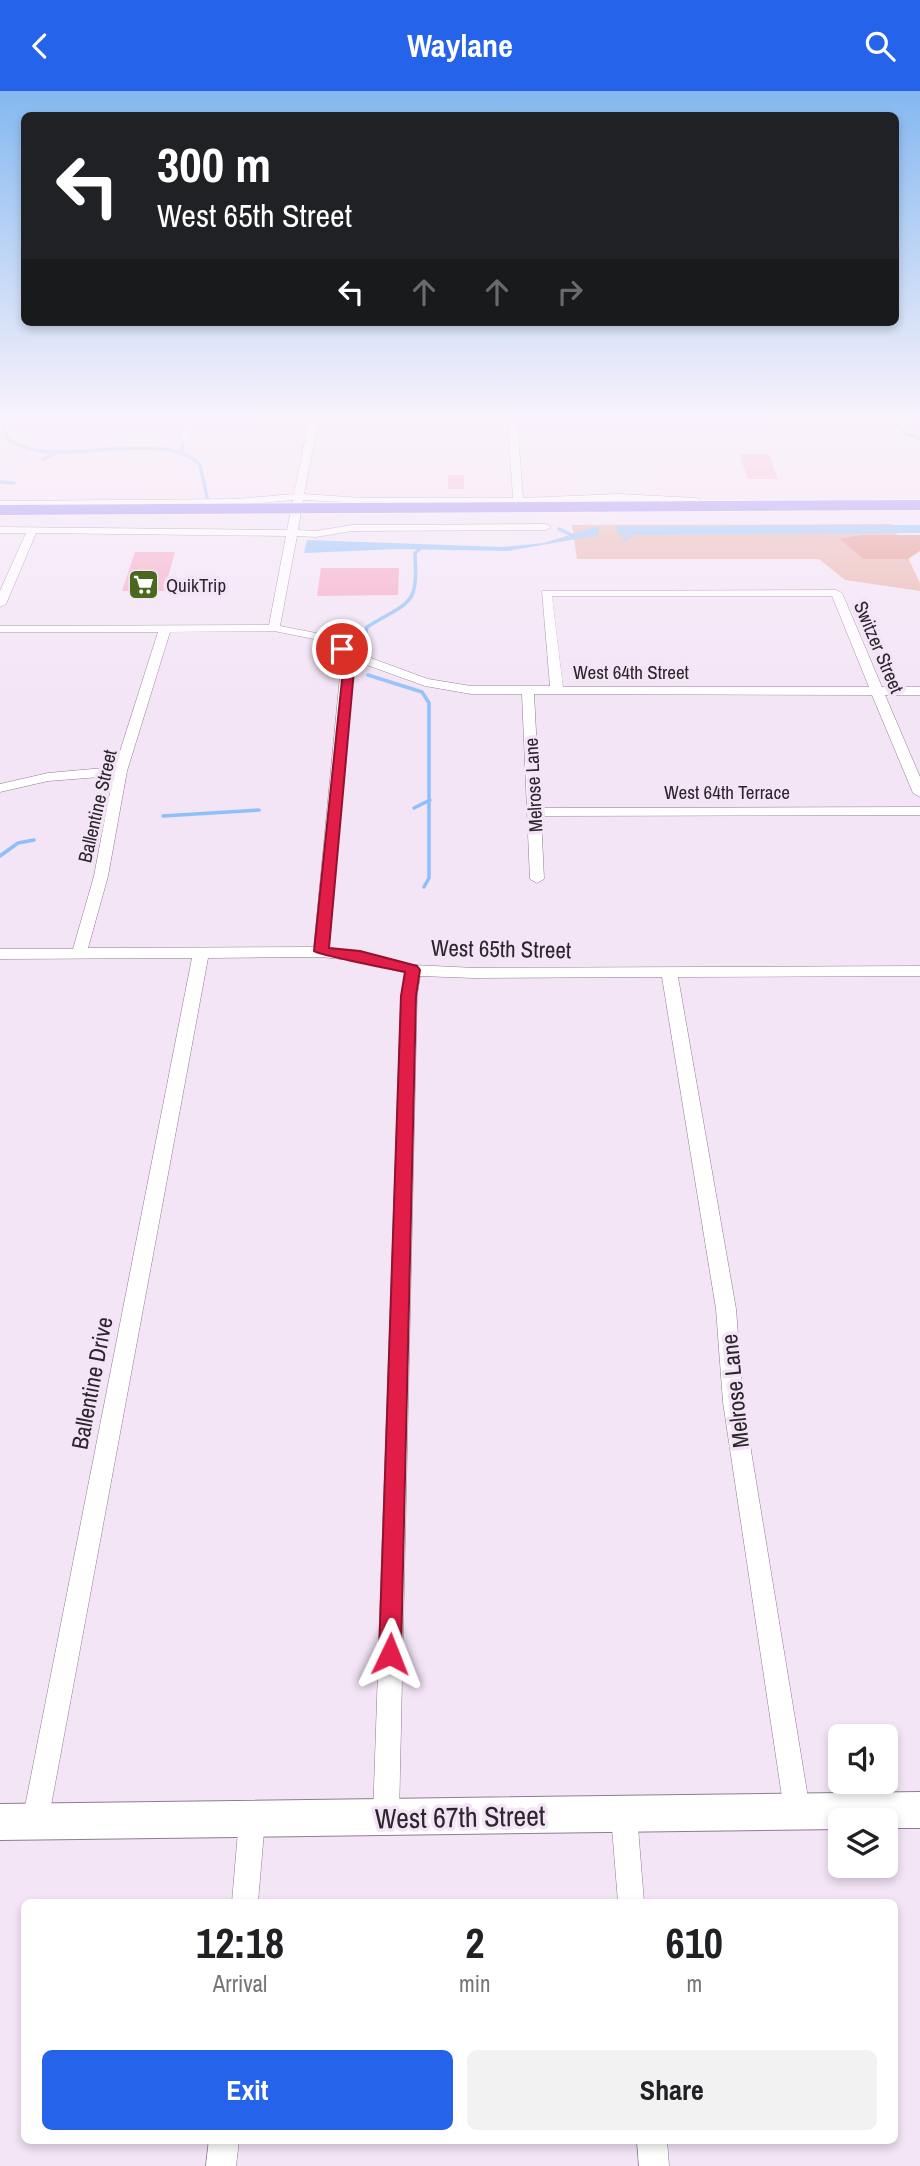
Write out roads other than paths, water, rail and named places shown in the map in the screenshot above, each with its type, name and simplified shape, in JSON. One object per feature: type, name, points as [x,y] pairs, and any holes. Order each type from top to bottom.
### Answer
[{"type":"highway","points":[[0,523],[191,518]]},
{"type":"highway","points":[[397,518],[574,521]]},
{"type":"highway","points":[[511,521],[540,518]]},
{"type":"highway","points":[[546,527],[580,518]]},
{"type":"highway","points":[[862,518],[920,520]]},
{"type":"street","points":[[0,530],[226,530],[282,518]]},
{"type":"street","points":[[0,629],[274,628],[294,518]]},
{"type":"street","points":[[311,518],[364,527],[546,527]]},
{"type":"street","points":[[0,604],[32,531]]},
{"type":"street","name":"Switzer Street","points":[[557,692],[547,593],[836,593],[920,793]]},
{"type":"street","name":"Ballentine Street","points":[[79,953],[101,876],[120,771],[165,628]]},
{"type":"street","name":"West 64th Street","points":[[274,628],[317,636],[348,654],[438,686],[471,691],[920,691]]},
{"type":"street","points":[[321,951],[348,654]]},
{"type":"street","name":"Melrose Lane","points":[[528,692],[537,879]]},
{"type":"street","points":[[0,788],[48,777],[120,771]]},
{"type":"street","name":"West 64th Terrace","points":[[535,812],[920,811]]},
{"type":"street","name":"West 65th Street","points":[[0,954],[321,951],[360,956],[412,970],[475,973],[920,971]]},
{"type":"street","name":"Ballentine Drive","points":[[17,1822],[201,953]]},
{"type":"street","points":[[386,1817],[408,1009],[412,970]]},
{"type":"street","name":"Melrose Lane","points":[[669,973],[726,1310],[733,1402],[797,1810]]},
{"type":"street","name":"West 67th Street","points":[[17,1822],[920,1810]]},
{"type":"street","points":[[624,1815],[631,1899]]},
{"type":"street","points":[[245,1899],[252,1820]]},
{"type":"street","points":[[221,2166],[224,2144]]},
{"type":"street","points":[[652,2144],[654,2166]]},
{"type":"water","points":[[920,525],[920,533],[618,535],[616,526]]},
{"type":"water","points":[[598,526],[599,535],[508,551],[398,549],[304,553],[307,540],[502,547],[544,543]]},
{"type":"waterway","points":[[559,529],[576,537]]},
{"type":"waterway","points":[[624,540],[635,531]]},
{"type":"waterway","points":[[363,648],[367,627],[409,600],[415,584],[415,553],[421,548]]},
{"type":"waterway","points":[[368,675],[422,692],[429,703],[429,800]]},
{"type":"waterway","points":[[414,808],[429,800]]},
{"type":"waterway","points":[[424,887],[429,878],[429,800]]},
{"type":"waterway","points":[[163,816],[259,810]]},
{"type":"waterway","points":[[0,856],[18,843],[34,840]]},
{"type":"place","name":"QuikTrip","points":[[143,585]]}]
